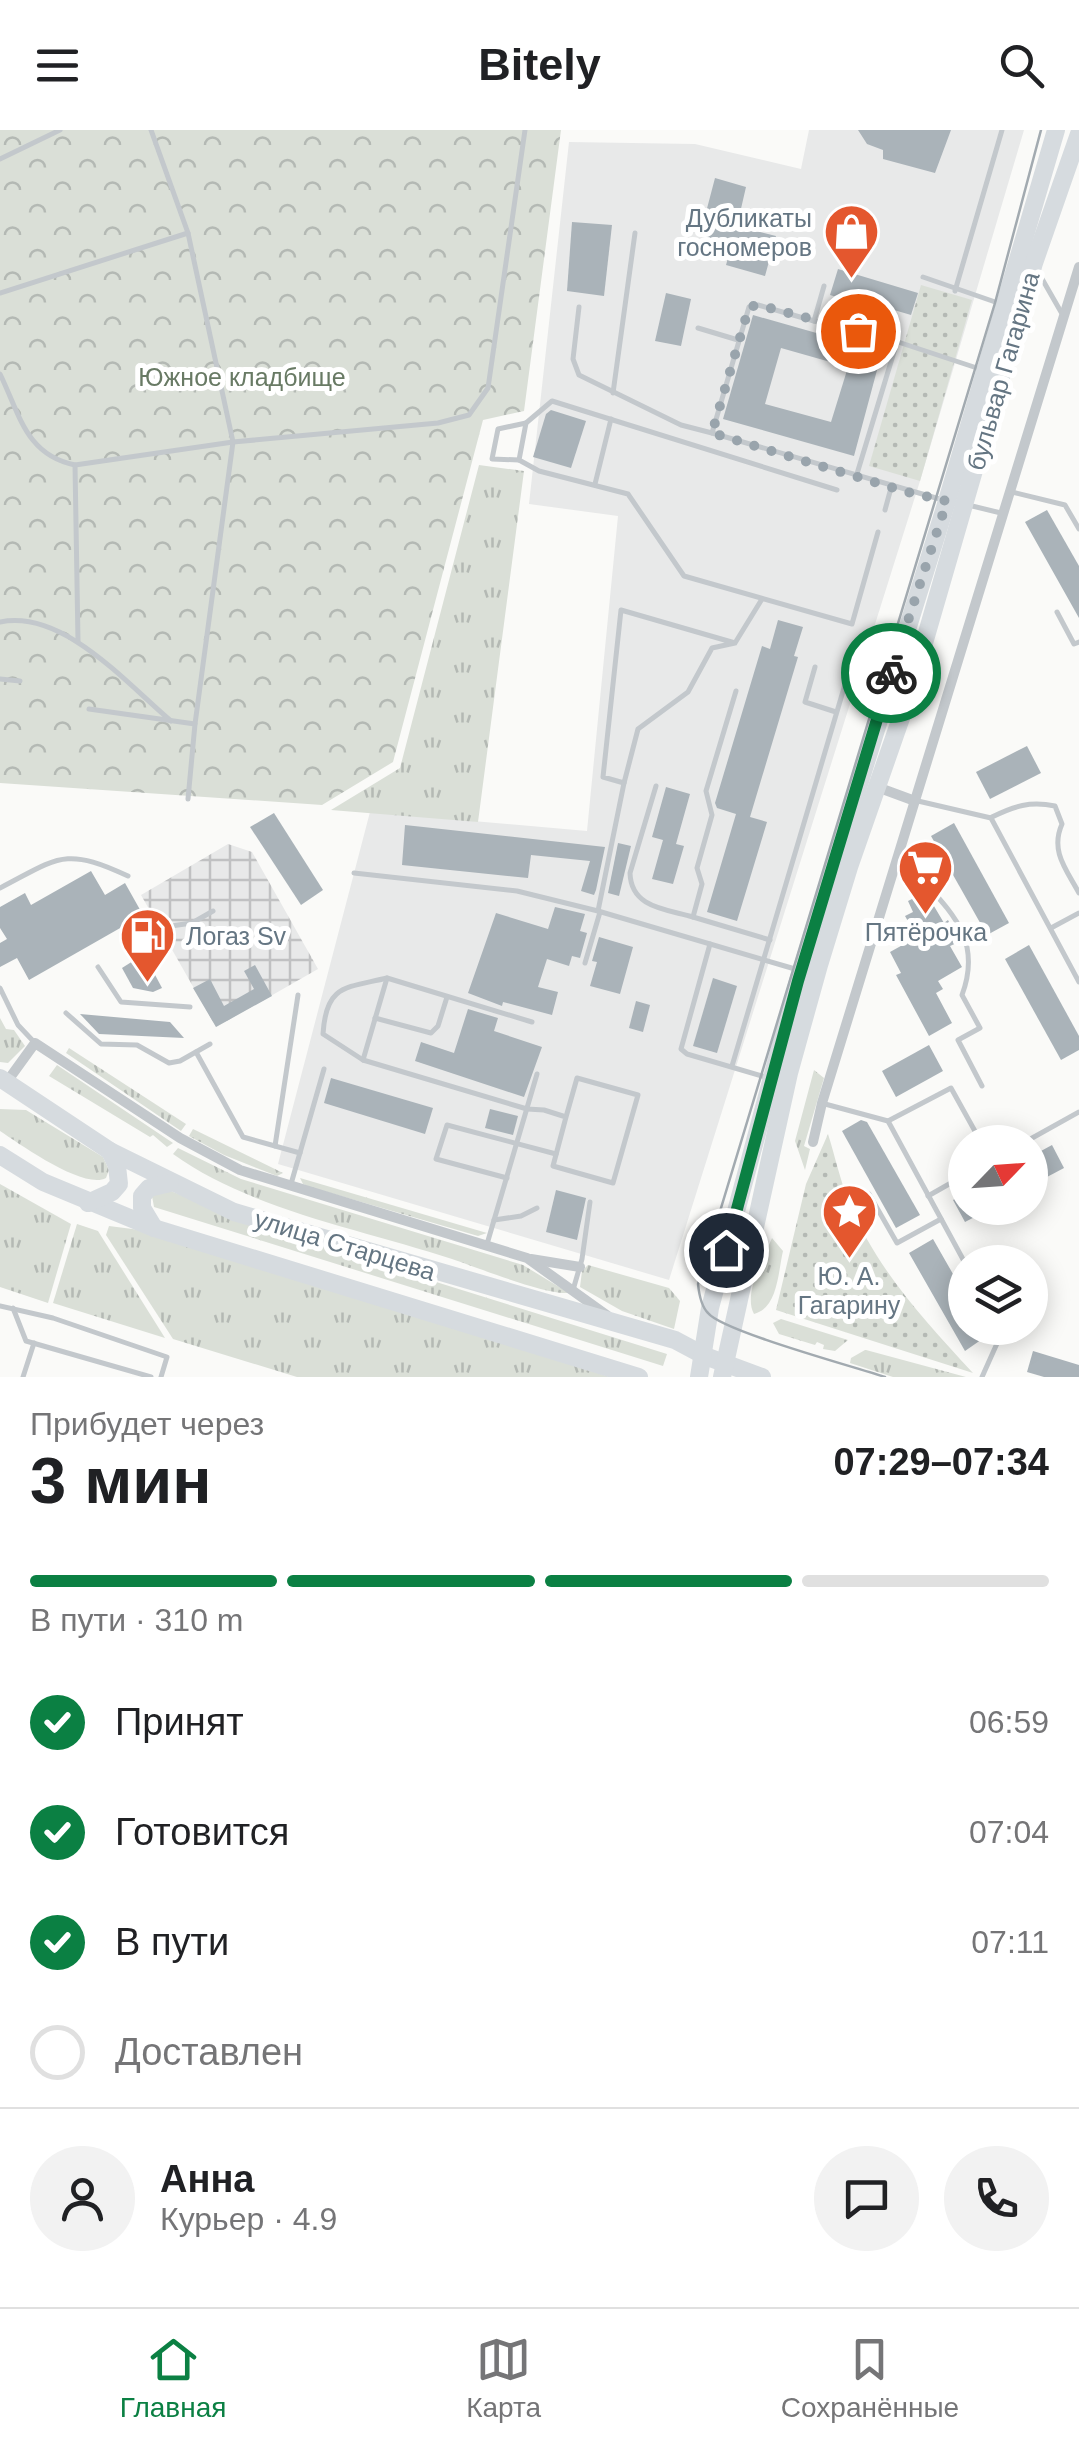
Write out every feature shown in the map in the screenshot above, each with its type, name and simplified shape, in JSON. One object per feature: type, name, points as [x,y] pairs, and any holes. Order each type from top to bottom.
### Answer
[{"type":"main road","name":"бульвар Гагарина","points":[[700,1377],[710,1308],[772,1079],[909,695],[1056,130]]},
{"type":"main road","name":"бульвар Гагарина","points":[[1012,307],[1034,263],[1079,134]]},
{"type":"main road","name":"бульвар Гагарина","points":[[724,1369],[808,975],[893,667],[956,503]]},
{"type":"main road","name":"улица Старцева","points":[[3,1081],[110,1151],[234,1212],[675,1340],[724,1369]]},
{"type":"main road","points":[[88,1202],[112,1192],[118,1184],[118,1166],[110,1151]]},
{"type":"main road","name":"улица Старцева","points":[[0,1155],[43,1182],[154,1228],[638,1377]]},
{"type":"main road","points":[[154,1228],[142,1208],[142,1196],[149,1188],[170,1183]]},
{"type":"main road","points":[[675,1340],[694,1332],[710,1308]]},
{"type":"main road","points":[[724,1369],[762,1377]]},
{"type":"street","points":[[812,1142],[1079,268]]},
{"type":"street","points":[[876,786],[915,801]]},
{"type":"street","points":[[3,1081],[35,1042],[180,1138],[240,1170],[486,1247],[580,1267]]},
{"type":"street","points":[[527,1258],[626,1328]]},
{"type":"lane","points":[[0,159],[60,130]]},
{"type":"lane","points":[[151,130],[188,233],[233,442],[194,724],[188,799]]},
{"type":"lane","points":[[0,374],[34,445],[53,460],[75,465],[233,442],[438,423],[468,415],[488,388],[524,130]]},
{"type":"lane","points":[[956,291],[1002,130]]},
{"type":"lane","points":[[0,293],[188,233]]},
{"type":"lane","points":[[612,392],[634,234]]},
{"type":"lane","points":[[1034,263],[1057,301],[1061,325]]},
{"type":"lane","points":[[923,278],[1012,307]]},
{"type":"lane","points":[[814,320],[824,286]]},
{"type":"lane","points":[[712,433],[746,312],[753,305],[858,331]]},
{"type":"lane","points":[[579,306],[574,368],[585,380],[681,424],[891,487],[1002,513]]},
{"type":"lane","points":[[698,328],[738,340]]},
{"type":"lane","points":[[886,338],[994,374]]},
{"type":"lane","points":[[856,477],[897,342]]},
{"type":"lane","points":[[837,490],[552,401],[526,423],[498,429],[492,459],[520,460],[539,470],[628,494],[684,576],[852,624],[878,532]]},
{"type":"lane","points":[[595,486],[611,419]]},
{"type":"lane","points":[[520,460],[526,423]]},
{"type":"lane","points":[[75,465],[78,642]]},
{"type":"lane","points":[[885,510],[891,487]]},
{"type":"lane","points":[[1010,492],[1065,505],[1077,519],[1079,529]]},
{"type":"lane","points":[[585,963],[638,728],[688,692],[712,648],[735,643],[762,599]]},
{"type":"lane","points":[[624,782],[603,777],[621,610],[735,643]]},
{"type":"lane","points":[[1056,612],[1074,644],[1079,642]]},
{"type":"lane","points":[[0,622],[41,622],[78,642],[171,720]]},
{"type":"lane","points":[[855,652],[893,667]]},
{"type":"lane","points":[[814,667],[805,702],[836,712]]},
{"type":"lane","points":[[732,1066],[849,671]]},
{"type":"lane","points":[[0,679],[20,681]]},
{"type":"lane","points":[[694,917],[702,884],[697,868],[712,815],[706,790],[736,691]]},
{"type":"lane","points":[[89,710],[194,724]]},
{"type":"lane","points":[[656,786],[630,873],[630,885],[636,896],[645,903],[770,940]]},
{"type":"lane","points":[[915,801],[992,818],[1014,806],[1036,802],[1055,806],[1062,824],[1056,850],[1079,893]]},
{"type":"lane","points":[[992,818],[1079,982]]},
{"type":"lane","points":[[901,854],[923,893]]},
{"type":"lane","points":[[901,854],[954,917],[970,946],[968,980],[962,995],[980,1028],[958,1040],[982,1086]]},
{"type":"lane","points":[[0,888],[61,856],[100,863],[128,876]]},
{"type":"lane","points":[[354,874],[517,891],[808,975]]},
{"type":"lane","points":[[160,933],[171,926],[192,924],[214,911]]},
{"type":"lane","points":[[1050,928],[1079,912]]},
{"type":"lane","points":[[710,944],[681,1049],[686,1054],[772,1079]]},
{"type":"lane","points":[[98,967],[122,1002],[190,1007]]},
{"type":"lane","points":[[363,1060],[387,978]]},
{"type":"lane","points":[[532,1022],[387,978],[337,990],[322,1029],[325,1038],[363,1060],[528,1110],[566,1117]]},
{"type":"lane","points":[[0,988],[18,1025],[35,1042]]},
{"type":"lane","points":[[275,1146],[298,995]]},
{"type":"lane","points":[[375,1018],[431,1033],[438,1026],[447,996]]},
{"type":"lane","points":[[66,1013],[101,1044],[137,1045],[169,1063],[210,1044]]},
{"type":"lane","points":[[196,1052],[243,1137],[300,1153]]},
{"type":"lane","points":[[290,1187],[324,1069]]},
{"type":"lane","points":[[486,1247],[538,1074]]},
{"type":"lane","points":[[578,1078],[638,1095],[613,1183],[553,1166],[566,1117],[578,1078]]},
{"type":"lane","points":[[822,1103],[888,1121],[951,1088],[971,1125]]},
{"type":"lane","points":[[1048,1129],[1079,1112]]},
{"type":"lane","points":[[888,1121],[955,1245]]},
{"type":"lane","points":[[507,1178],[436,1159],[447,1125],[556,1154]]},
{"type":"lane","points":[[928,1196],[948,1185]]},
{"type":"lane","points":[[869,1194],[897,1243],[941,1219]]},
{"type":"lane","points":[[572,1290],[580,1267],[590,1202]]},
{"type":"lane","points":[[494,1220],[521,1216],[537,1208]]},
{"type":"lane","points":[[0,1306],[53,1318],[167,1357],[161,1377]]},
{"type":"lane","points":[[14,1308],[26,1340],[150,1377]]},
{"type":"lane","points":[[23,1377],[34,1343]]},
{"type":"lane","points":[[982,1377],[996,1345]]},
{"type":"shaded area","points":[[809,130],[1024,130],[920,481],[669,1280],[278,1164],[370,812],[587,831],[618,516],[529,504],[569,142],[695,144],[801,169]]},
{"type":"shaded area","points":[[228,844],[252,852],[318,969],[216,1027],[141,895]]},
{"type":"green space","name":"Южное кладбище","points":[[0,130],[561,130],[524,411],[483,420],[393,762],[322,805],[0,783]]},
{"type":"green space","points":[[921,285],[972,300],[920,481],[869,466]]},
{"type":"green space","points":[[479,465],[524,471],[478,822],[331,810],[400,768]]},
{"type":"green space","points":[[0,1018],[25,1046],[8,1063],[0,1062]]},
{"type":"green space","points":[[69,1048],[186,1124],[181,1131],[66,1053]]},
{"type":"green space","points":[[57,1065],[173,1143],[167,1147],[153,1135],[150,1137],[49,1076]]},
{"type":"green space","points":[[814,1070],[824,1078],[804,1146],[810,1149],[805,1170],[795,1141]]},
{"type":"green space","points":[[0,1109],[26,1110],[103,1157],[109,1170],[106,1178],[83,1178],[22,1146],[0,1131]]},
{"type":"green space","points":[[193,1129],[283,1173],[277,1176],[224,1155],[189,1136]]},
{"type":"green space","points":[[828,1134],[849,1202],[873,1250],[920,1314],[973,1373],[776,1310],[806,1184]]},
{"type":"green space","points":[[178,1148],[241,1179],[523,1265],[569,1293],[529,1285],[272,1204],[204,1173],[173,1154]]},
{"type":"green space","points":[[300,1178],[487,1233],[478,1236],[310,1187]]},
{"type":"green space","points":[[0,1184],[71,1224],[48,1303],[0,1287]]},
{"type":"green space","points":[[163,1188],[279,1233],[667,1354],[663,1366],[154,1207],[152,1196]]},
{"type":"green space","points":[[77,1224],[98,1231],[165,1338],[53,1303]]},
{"type":"green space","points":[[109,1226],[148,1231],[610,1377],[297,1377],[173,1339],[106,1235]]},
{"type":"green space","points":[[772,1238],[783,1251],[778,1279],[768,1305],[754,1314],[752,1287]]},
{"type":"green space","points":[[588,1265],[669,1288],[680,1301],[674,1329],[622,1311],[580,1287],[582,1271]]},
{"type":"green space","points":[[781,1319],[848,1340],[835,1351],[823,1349],[824,1345],[817,1342],[815,1345],[779,1334],[773,1323]]},
{"type":"green space","points":[[865,1350],[966,1377],[893,1377],[850,1363],[851,1358]]},
{"type":"building","points":[[858,130],[951,130],[935,173],[883,159],[883,150],[867,144]]},
{"type":"building","points":[[715,178],[746,187],[737,226],[776,236],[765,276],[726,265],[732,244],[700,235]]},
{"type":"building","points":[[572,222],[612,225],[604,296],[567,291]]},
{"type":"building","points":[[838,269],[918,293],[911,315],[894,310],[888,332],[880,335],[884,344],[854,456],[723,419],[753,315],[855,344],[856,337],[863,334],[860,325],[866,306],[830,295]],"holes":[[[781,348],[848,367],[831,422],[765,404]]]},
{"type":"building","points":[[666,293],[691,299],[681,346],[655,341]]},
{"type":"building","points":[[551,410],[586,421],[571,468],[533,457],[546,414]]},
{"type":"building","points":[[1047,510],[1079,566],[1079,618],[1025,522]]},
{"type":"building","points":[[778,620],[803,627],[794,656],[798,657],[750,817],[767,822],[737,921],[707,912],[736,814],[717,808],[715,803],[762,646],[770,649]]},
{"type":"building","points":[[1027,746],[1041,773],[990,799],[976,772]]},
{"type":"building","points":[[666,787],[690,794],[676,844],[684,846],[673,884],[652,879],[663,840],[652,837]]},
{"type":"building","points":[[274,813],[323,890],[301,905],[250,827]]},
{"type":"building","points":[[954,823],[1009,923],[987,935],[931,836]]},
{"type":"building","points":[[405,825],[605,847],[596,890],[594,895],[581,891],[590,861],[531,855],[528,878],[402,865]]},
{"type":"building","points":[[618,843],[631,846],[619,896],[608,893]]},
{"type":"building","points":[[91,871],[105,895],[125,883],[143,915],[29,980],[17,958],[0,967],[0,943],[7,939],[0,928],[0,907],[25,893],[31,905]]},
{"type":"building","points":[[928,896],[944,923],[948,920],[959,942],[950,946],[962,967],[938,981],[943,989],[936,993],[952,1023],[929,1036],[896,975],[901,973],[890,952],[917,937],[905,916],[913,912],[908,901]]},
{"type":"building","points":[[555,907],[585,914],[580,931],[587,933],[580,958],[572,956],[569,966],[547,959],[538,987],[558,992],[552,1015],[503,1002],[502,1006],[468,993],[496,913],[548,929]]},
{"type":"building","points":[[599,937],[633,947],[620,994],[590,986]]},
{"type":"building","points":[[1029,945],[1079,1036],[1079,1050],[1061,1060],[1005,959]]},
{"type":"building","points":[[144,954],[162,988],[153,992],[133,988],[122,968]]},
{"type":"building","points":[[255,965],[272,996],[216,1027],[193,988],[210,979],[224,1006],[254,989],[244,971]]},
{"type":"building","points":[[713,978],[737,986],[717,1053],[693,1046]]},
{"type":"building","points":[[636,1001],[650,1005],[643,1032],[629,1028]]},
{"type":"building","points":[[468,1009],[498,1018],[494,1031],[542,1047],[524,1097],[415,1061],[421,1042],[454,1053]]},
{"type":"building","points":[[80,1014],[170,1022],[184,1038],[99,1034]]},
{"type":"building","points":[[929,1045],[943,1071],[896,1097],[882,1071]]},
{"type":"building","points":[[331,1078],[433,1108],[425,1134],[324,1103]]},
{"type":"building","points":[[490,1109],[518,1116],[513,1135],[485,1128]]},
{"type":"building","points":[[861,1120],[867,1122],[920,1215],[896,1228],[842,1131]]},
{"type":"building","points":[[1052,1145],[1064,1168],[1048,1176],[1048,1147]]},
{"type":"building","points":[[556,1190],[586,1198],[577,1240],[546,1232]]},
{"type":"building","points":[[933,1239],[948,1265],[948,1321],[909,1253]]},
{"type":"building","points":[[1033,1351],[1079,1365],[1079,1377],[1044,1377],[1027,1372]]},
{"type":"tram line","points":[[885,1377],[762,1339],[718,1321],[704,1307],[698,1284],[995,303],[1041,130]]},
{"type":"way so far","points":[[858,331],[758,305],[749,307],[712,433],[947,501],[891,673]]},
{"type":"place","name":"Дубликаты госномеров","points":[[851,281]]},
{"type":"place","name":"Пятёрочка","points":[[926,917]]},
{"type":"place","name":"Логаз Sv","points":[[147,985]]},
{"type":"place","name":"Ю. А. Гагарину","points":[[849,1260]]},
{"type":"route","points":[[726,1250],[798,981],[891,673]]}]
